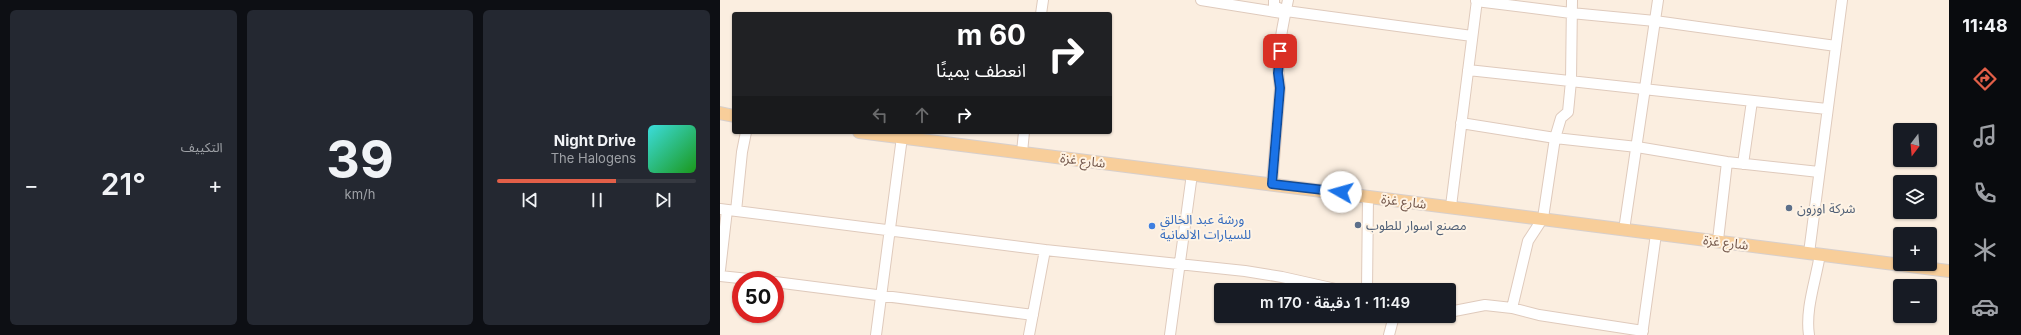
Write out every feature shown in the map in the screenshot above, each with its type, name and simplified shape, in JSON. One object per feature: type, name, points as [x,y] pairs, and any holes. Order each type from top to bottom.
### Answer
[{"type":"main road","points":[[720,114],[732,116]]},
{"type":"main road","name":"شارع غزة","points":[[876,134],[1451,206],[1624,230],[1718,240],[1949,271]]},
{"type":"street","points":[[1041,12],[1043,0]]},
{"type":"street","points":[[1201,0],[1472,36]]},
{"type":"street","points":[[1274,0],[1274,6],[1286,12]]},
{"type":"street","points":[[1272,184],[1280,88],[1278,73],[1280,47],[1288,0]]},
{"type":"street","points":[[1512,308],[1528,241],[1543,218],[1555,138],[1561,118],[1568,112],[1571,81],[1572,0]]},
{"type":"street","points":[[1624,230],[1658,0]]},
{"type":"street","points":[[1809,335],[1808,326],[1812,298],[1819,172],[1842,0]]},
{"type":"street","points":[[1451,206],[1477,1],[1571,13],[1655,21],[1836,46]]},
{"type":"street","points":[[1468,70],[1827,109]]},
{"type":"street","points":[[1743,164],[1752,101]]},
{"type":"street","points":[[1461,124],[1555,138],[1637,147],[1727,162],[1819,172]]},
{"type":"street","points":[[720,270],[728,210],[746,134]]},
{"type":"street","points":[[1022,152],[1024,134]]},
{"type":"street","points":[[876,335],[902,137]]},
{"type":"street","points":[[1718,240],[1727,162]]},
{"type":"street","points":[[1170,335],[1192,174]]},
{"type":"street","points":[[1367,283],[1368,196]]},
{"type":"street","points":[[728,210],[1045,250],[1275,276],[1308,283]]},
{"type":"street","points":[[1456,311],[1485,305],[1512,308],[1539,315],[1642,333],[1656,234]]},
{"type":"street","points":[[1030,335],[1045,250]]},
{"type":"street","points":[[720,276],[732,277]]},
{"type":"street","points":[[784,283],[1033,315]]},
{"type":"street","points":[[1389,335],[1392,323]]},
{"type":"place","name":"شركة اوزون","points":[[1789,208]]},
{"type":"place","name":"مصنع اسوار للطوب","points":[[1358,225]]},
{"type":"place","name":"ورشة عبد الخالق للسيارات الالمانية","points":[[1152,226]]},
{"type":"route","points":[[1280,51],[1278,73],[1280,88],[1272,184],[1341,192]]}]
